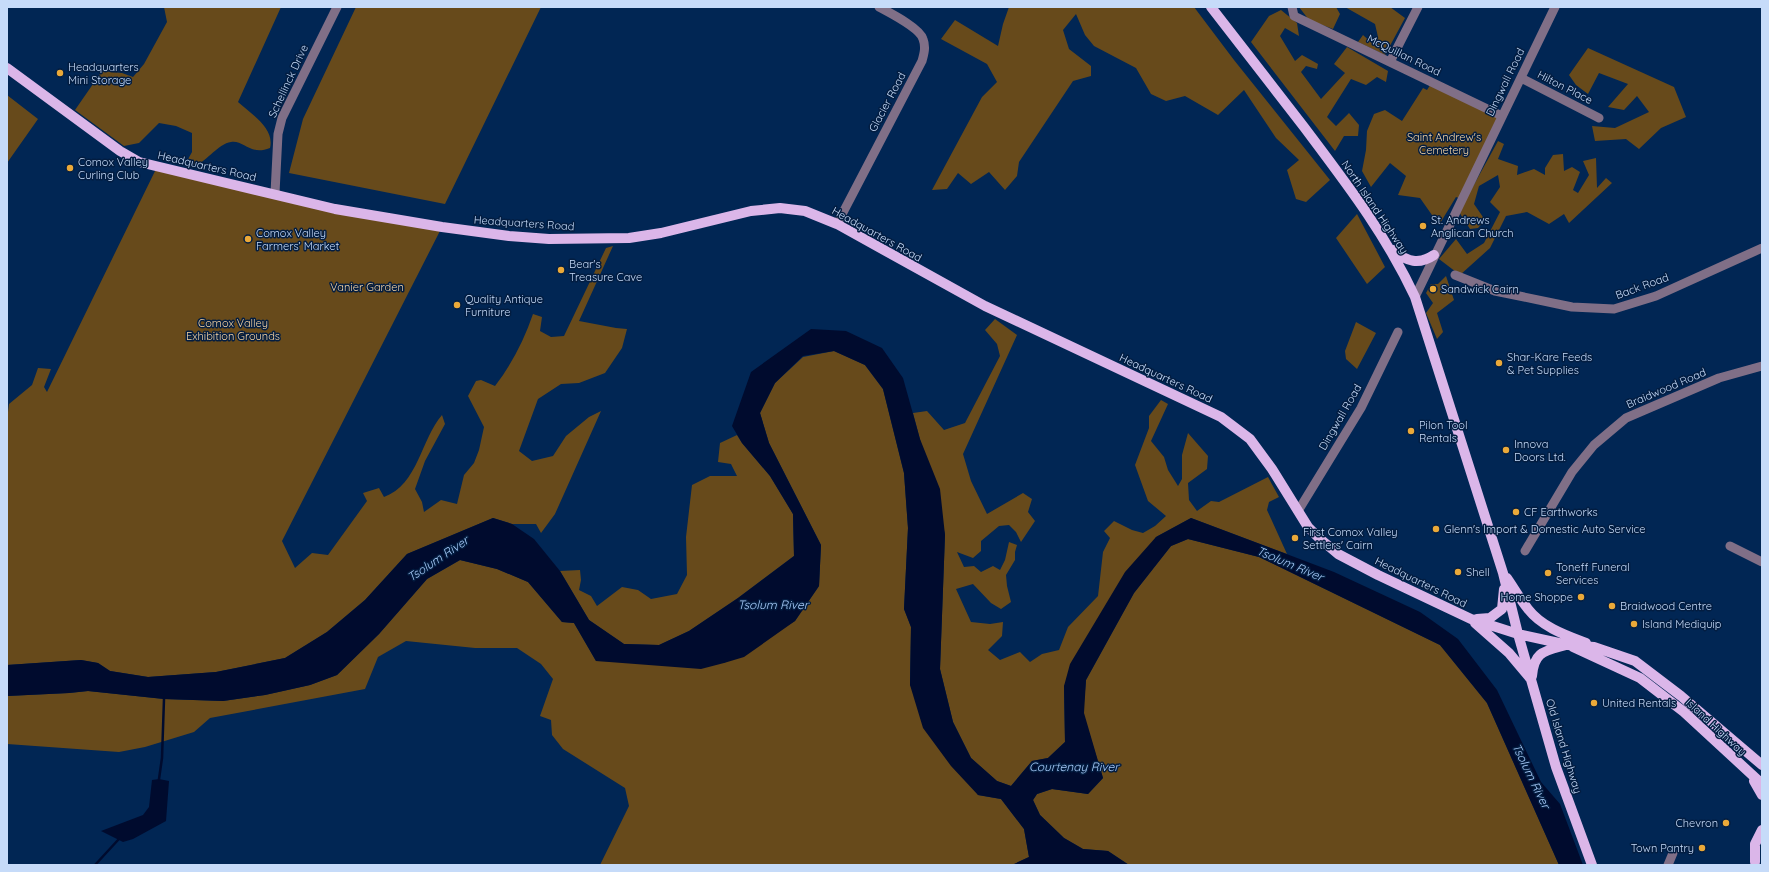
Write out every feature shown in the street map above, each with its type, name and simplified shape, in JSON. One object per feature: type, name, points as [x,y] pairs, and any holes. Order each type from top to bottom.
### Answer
[{"type":"main road","name":"North Island Highway","points":[[1211,7],[1340,174],[1389,246],[1415,297],[1503,573],[1518,634]]},
{"type":"main road","name":"Headquarters Road","points":[[7,68],[120,151],[139,162],[275,193],[335,209],[442,227],[509,236],[549,239],[629,238],[661,233],[751,211],[780,208],[805,211],[837,224],[985,306],[1221,417],[1250,439],[1272,469],[1308,527],[1338,554],[1471,619],[1518,634]]},
{"type":"main road","points":[[1389,246],[1405,258],[1416,262],[1427,260],[1434,255]]},
{"type":"main road","points":[[1471,619],[1490,618],[1502,608],[1504,597],[1503,573]]},
{"type":"main road","points":[[1503,573],[1525,605],[1537,618],[1554,630],[1594,647]]},
{"type":"main road","points":[[1471,619],[1509,653],[1531,680]]},
{"type":"main road","name":"Island Highway","points":[[1518,634],[1568,645],[1594,647],[1635,661],[1681,696],[1761,762]]},
{"type":"main road","name":"Old Island Highway","points":[[1518,634],[1556,767],[1592,865]]},
{"type":"main road","points":[[1531,680],[1533,665],[1538,656],[1544,651],[1568,645]]},
{"type":"main road","name":"Island Highway","points":[[1568,645],[1591,657],[1610,663],[1640,678],[1684,712],[1751,776],[1762,784]]},
{"type":"main road","points":[[1751,776],[1762,795]]},
{"type":"main road","points":[[1757,861],[1755,844],[1762,830]]},
{"type":"street","name":"Schellinck Drive","points":[[275,193],[278,134],[282,118],[337,7]]},
{"type":"street","name":"Glacier Road","points":[[837,224],[922,61],[925,48],[923,37],[915,29],[879,7]]},
{"type":"street","points":[[1390,62],[1418,7]]},
{"type":"street","name":"Dingwall Road","points":[[1415,297],[1434,255],[1556,7]]},
{"type":"street","name":"McQuillan Road","points":[[1293,11],[1390,62],[1502,116]]},
{"type":"street","name":"Hilton Place","points":[[1521,78],[1599,118]]},
{"type":"street","name":"Back Road","points":[[1455,275],[1494,290],[1564,306],[1614,309],[1656,296],[1762,248]]},
{"type":"street","name":"Dingwall Road","points":[[1298,512],[1361,408],[1398,332]]},
{"type":"street","name":"Braidwood Road","points":[[1525,551],[1572,472],[1594,445],[1626,418],[1719,378],[1762,366]]},
{"type":"street","points":[[1730,546],[1762,562]]},
{"type":"street","points":[[1668,865],[1673,853]]},
{"type":"green space","points":[[164,7],[281,7],[238,102],[266,128],[271,141],[270,148],[257,150],[236,142],[226,143],[195,166],[190,165],[187,161],[192,152],[192,133],[176,126],[159,123],[139,143],[124,146],[75,110],[102,71],[122,73],[133,77],[144,64],[167,22]]},
{"type":"green space","points":[[356,7],[541,7],[445,204],[289,173],[303,119]]},
{"type":"green space","points":[[1009,7],[1194,7],[1234,60],[1330,180],[1306,202],[1296,199],[1287,170],[1299,160],[1276,138],[1244,90],[1218,115],[1185,96],[1166,101],[1151,94],[1136,68],[1094,46],[1085,35],[1076,14],[1063,30],[1069,49],[1091,66],[1091,76],[1073,81],[1019,162],[1017,176],[1005,190],[989,172],[971,184],[958,173],[947,189],[932,190],[982,97],[997,82],[987,64],[941,39],[955,20],[998,46]]},
{"type":"green space","points":[[1299,7],[1336,7],[1340,14],[1333,29],[1309,20]]},
{"type":"green space","points":[[1345,7],[1390,7],[1405,18],[1385,55],[1358,42],[1363,35],[1375,46],[1378,37],[1375,24]]},
{"type":"green space","points":[[1281,10],[1297,23],[1299,36],[1285,28],[1280,36],[1295,61],[1302,55],[1318,64],[1317,69],[1306,66],[1301,72],[1321,99],[1345,73],[1334,64],[1347,47],[1388,71],[1386,82],[1377,77],[1366,85],[1351,79],[1327,117],[1336,126],[1349,113],[1359,125],[1358,136],[1344,136],[1335,151],[1251,42],[1269,16]]},
{"type":"green space","points":[[1588,48],[1674,87],[1686,117],[1661,128],[1639,149],[1626,139],[1595,141],[1592,126],[1615,128],[1649,112],[1637,96],[1624,110],[1608,107],[1628,84],[1599,73],[1588,94],[1576,85],[1569,75]]},
{"type":"green space","name":"Saint Andrew's Cemetery","points":[[1432,82],[1502,116],[1461,199],[1456,197],[1439,225],[1420,198],[1398,195],[1406,176],[1390,163],[1371,187],[1362,171],[1366,150],[1367,131],[1374,114],[1385,110],[1402,121],[1423,88],[1427,90]]},
{"type":"green space","points":[[7,95],[38,119],[7,163]]},
{"type":"green space","points":[[1498,141],[1504,144],[1498,159],[1518,166],[1517,175],[1534,169],[1545,175],[1545,168],[1553,155],[1563,154],[1564,171],[1572,167],[1580,172],[1573,190],[1578,193],[1589,175],[1583,161],[1596,158],[1597,188],[1606,178],[1612,183],[1569,223],[1564,214],[1549,224],[1527,212],[1506,216],[1490,248],[1460,275],[1439,259],[1456,239],[1467,254],[1484,243],[1500,212],[1490,202],[1500,187],[1498,175],[1479,186],[1474,204],[1485,220],[1478,228],[1470,229],[1459,212]]},
{"type":"green space","name":"Comox Valley Exhibition Grounds","points":[[157,167],[442,227],[282,541],[295,568],[312,553],[328,555],[367,501],[363,493],[379,488],[384,497],[395,491],[404,482],[412,472],[429,436],[442,415],[445,424],[425,461],[415,489],[422,502],[424,512],[441,500],[457,504],[464,475],[474,463],[479,450],[484,427],[468,396],[476,381],[481,380],[495,386],[517,352],[533,314],[542,317],[540,331],[551,337],[564,336],[606,248],[613,246],[579,321],[627,329],[622,348],[605,373],[579,383],[561,384],[538,399],[519,451],[532,461],[553,456],[566,436],[589,417],[601,411],[555,514],[541,533],[536,524],[512,524],[493,518],[407,554],[365,600],[327,632],[285,658],[216,672],[148,677],[110,671],[98,663],[81,660],[7,665],[7,420],[9,404],[32,385],[38,368],[51,369],[44,387],[47,392]]},
{"type":"green space","points":[[1357,214],[1385,267],[1367,284],[1336,238]]},
{"type":"green space","points":[[1446,276],[1454,300],[1437,313],[1443,332],[1437,339],[1426,313],[1433,303],[1426,293],[1431,284],[1438,284]]},
{"type":"green space","points":[[995,319],[1017,335],[963,454],[971,481],[987,514],[1023,493],[1032,499],[1028,512],[1035,521],[1021,542],[1016,532],[1009,525],[999,526],[981,541],[981,551],[973,558],[957,552],[964,567],[974,566],[981,572],[993,566],[1000,570],[1005,560],[1009,542],[1017,545],[1015,560],[1006,575],[1011,602],[1001,609],[991,603],[973,584],[956,589],[971,622],[990,624],[1003,622],[1002,636],[988,650],[1000,660],[1020,652],[1030,662],[1042,654],[1059,650],[1068,627],[1098,596],[1103,552],[1110,538],[1104,531],[1114,521],[1132,530],[1143,533],[1155,526],[1166,516],[1148,501],[1135,465],[1149,428],[1149,416],[1161,400],[1168,404],[1151,441],[1164,457],[1168,470],[1178,486],[1182,479],[1182,455],[1188,433],[1208,456],[1207,469],[1188,483],[1189,500],[1197,511],[1211,501],[1219,502],[1268,477],[1279,497],[1269,502],[1267,510],[1287,554],[1191,518],[1156,537],[1064,686],[1065,742],[1048,758],[1032,761],[1011,786],[997,781],[971,758],[953,722],[940,669],[945,534],[913,413],[927,411],[944,430],[965,423],[1000,356],[997,344],[985,330]]},
{"type":"green space","points":[[1356,322],[1376,333],[1357,369],[1346,359],[1345,351]]},
{"type":"green space","points":[[834,351],[865,365],[883,389],[904,473],[908,528],[904,609],[911,627],[910,685],[978,795],[1001,799],[1024,829],[1029,857],[1012,865],[600,865],[629,806],[625,788],[563,749],[552,735],[551,720],[540,716],[553,679],[541,664],[517,648],[475,648],[406,641],[378,657],[365,689],[210,718],[194,732],[145,747],[119,752],[7,744],[7,696],[88,691],[164,699],[223,701],[265,695],[310,685],[337,675],[379,634],[427,579],[460,560],[497,569],[528,582],[562,622],[574,623],[596,661],[724,663],[795,621],[819,586],[821,545],[769,443],[760,413],[775,383],[803,357]]},
{"type":"green space","points":[[737,435],[770,476],[793,514],[794,556],[738,598],[689,631],[659,645],[624,644],[589,620],[560,571],[580,570],[581,580],[579,590],[591,596],[597,606],[622,587],[638,590],[651,599],[677,594],[687,575],[686,537],[692,485],[710,476],[737,476],[731,464],[718,462],[720,443]]},
{"type":"green space","points":[[1188,539],[1259,557],[1440,645],[1487,703],[1559,865],[1129,865],[1108,851],[1083,849],[1064,838],[1040,815],[1033,800],[1037,794],[1052,789],[1088,794],[1103,778],[1083,713],[1086,680],[1134,593],[1171,546]]},
{"type":"water","name":"Tsolum River","points":[[811,329],[846,331],[882,348],[903,378],[920,439],[940,489],[945,535],[940,669],[953,722],[971,758],[997,781],[1011,786],[1032,761],[1048,758],[1065,742],[1064,686],[1070,664],[1125,572],[1156,537],[1191,518],[1334,572],[1420,612],[1458,639],[1497,690],[1541,782],[1560,804],[1583,865],[1559,865],[1487,703],[1440,645],[1259,557],[1188,539],[1171,546],[1134,593],[1086,680],[1084,713],[1103,778],[1088,794],[1052,789],[1037,794],[1033,800],[1040,815],[1064,838],[1083,849],[1108,851],[1129,865],[1012,865],[1029,857],[1024,829],[1001,799],[978,795],[951,766],[923,728],[910,685],[911,627],[904,609],[908,528],[904,473],[883,389],[865,365],[834,351],[803,356],[775,383],[760,413],[769,443],[821,545],[819,586],[795,621],[744,657],[701,669],[596,661],[574,623],[562,622],[528,582],[497,569],[460,560],[427,579],[379,634],[337,675],[310,685],[265,695],[223,701],[164,699],[88,691],[7,696],[7,665],[81,660],[98,663],[110,671],[148,677],[216,672],[285,658],[327,632],[365,600],[407,554],[493,518],[512,524],[534,539],[560,571],[589,620],[624,644],[659,645],[689,631],[738,598],[794,556],[793,514],[770,476],[742,443],[732,426],[751,372]]},
{"type":"water","points":[[159,779],[169,781],[166,821],[133,839],[123,842],[101,831],[143,815],[149,807],[152,780]]},
{"type":"waterway","points":[[159,779],[162,758],[164,699]]},
{"type":"waterway","points":[[95,865],[118,840]]},
{"type":"place","name":"Headquarters Mini Storage","points":[[60,73]]},
{"type":"place","name":"Comox Valley Curling Club","points":[[70,168]]},
{"type":"place","name":"St. Andrews Anglican Church","points":[[1423,226]]},
{"type":"place","name":"Comox Valley Farmers’ Market","points":[[248,239]]},
{"type":"place","name":"Bear's Treasure Cave","points":[[561,270]]},
{"type":"place","name":"Sandwick Cairn","points":[[1433,289]]},
{"type":"place","name":"Quality Antique Furniture","points":[[457,305]]},
{"type":"place","name":"Shar-Kare Feeds & Pet Supplies","points":[[1499,363]]},
{"type":"place","name":"Pilon Tool Rentals","points":[[1411,431]]},
{"type":"place","name":"Innova Doors Ltd.","points":[[1506,450]]},
{"type":"place","name":"CF Earthworks","points":[[1516,512]]},
{"type":"place","name":"Glenn's Import & Domestic Auto Service","points":[[1436,529]]},
{"type":"place","name":"First Comox Valley Settlers' Cairn","points":[[1295,538]]},
{"type":"place","name":"Shell","points":[[1458,572]]},
{"type":"place","name":"Toneff Funeral Services","points":[[1548,573]]},
{"type":"place","name":"Home Shoppe","points":[[1581,597]]},
{"type":"place","name":"Braidwood Centre","points":[[1612,606]]},
{"type":"place","name":"Island Mediquip","points":[[1634,624]]},
{"type":"place","name":"United Rentals","points":[[1594,703]]},
{"type":"place","name":"Chevron","points":[[1726,823]]},
{"type":"place","name":"Town Pantry","points":[[1702,848]]},
{"type":"park label","name":"Vanier Garden","points":[[367,287]]},
{"type":"water label","name":"Courtenay River","points":[[1074,767]]}]
